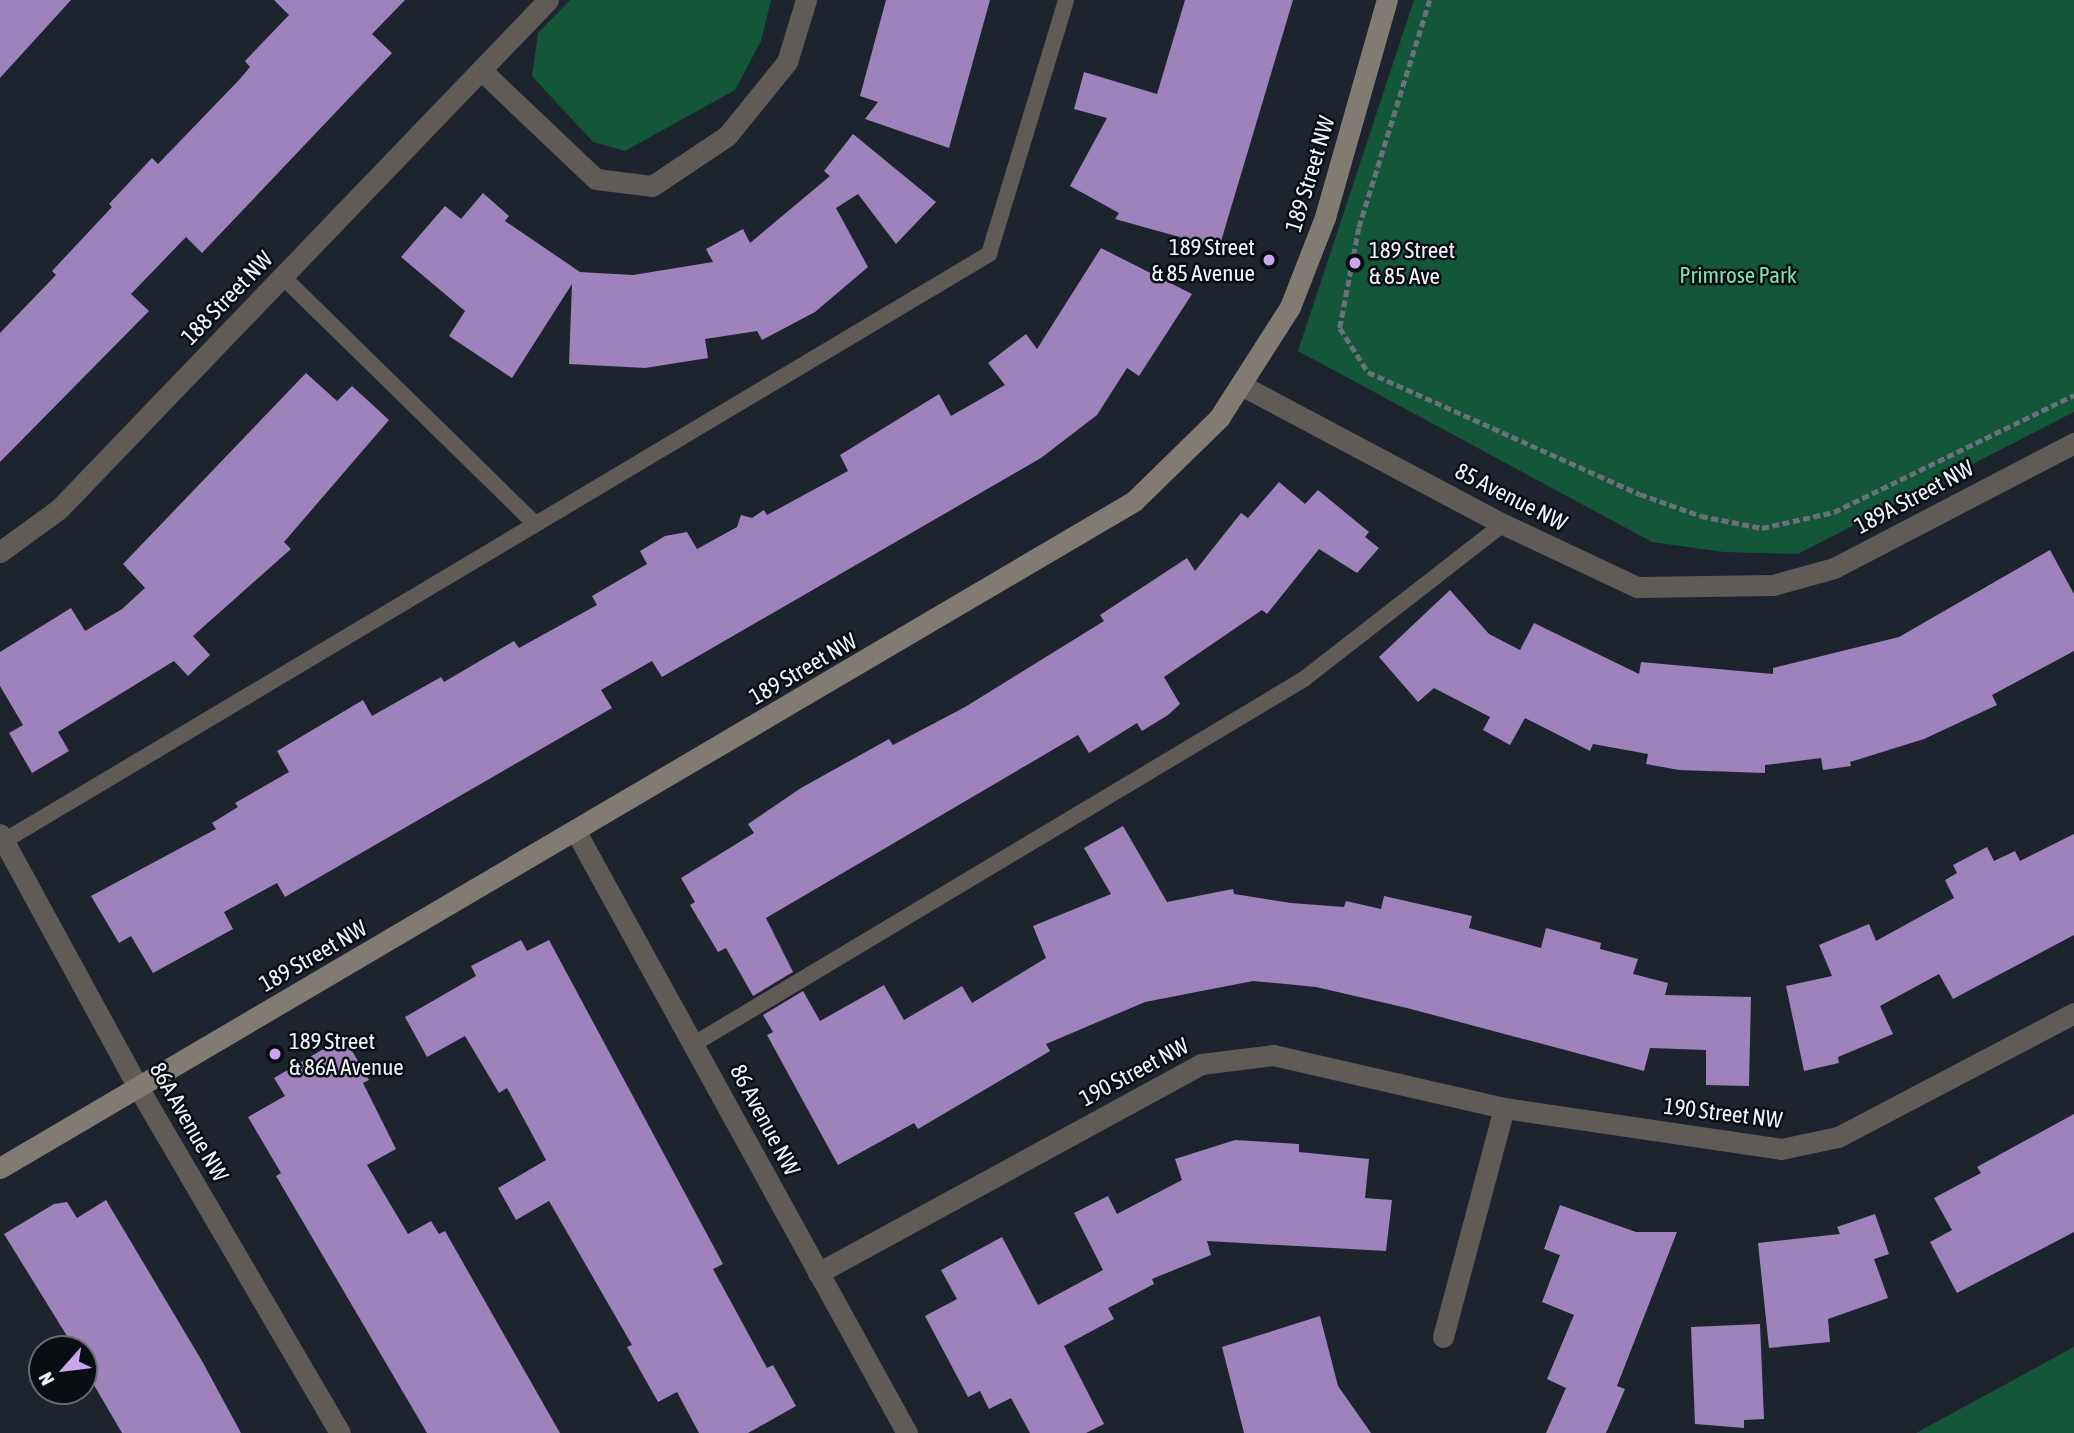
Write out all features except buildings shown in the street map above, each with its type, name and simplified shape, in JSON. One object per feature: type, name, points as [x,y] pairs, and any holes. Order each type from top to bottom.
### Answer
[{"type":"street","name":"188 Street NW","points":[[0,552],[59,509],[548,0]]},
{"type":"street","points":[[482,71],[596,179],[652,186],[727,136],[787,62],[806,0]]},
{"type":"street","name":"189 Street NW","points":[[0,1168],[1110,518],[1193,448],[1243,386],[1309,264],[1387,0]]},
{"type":"street","name":"85 Avenue NW","points":[[1243,386],[1503,524],[1637,587],[1773,585]]},
{"type":"street","name":"189A Street NW","points":[[1773,585],[1835,568],[2074,443]]},
{"type":"street","name":"86 Avenue NW","points":[[576,832],[907,1433]]},
{"type":"street","name":"86A Avenue NW","points":[[2,837],[139,1088],[340,1433]]},
{"type":"street","name":"190 Street NW","points":[[818,1273],[1201,1064],[1273,1055],[1504,1108],[1781,1149],[1838,1137],[2074,1013]]},
{"type":"street","points":[[1443,1337],[1504,1108]]},
{"type":"lane","points":[[2,837],[989,254],[1066,0]]},
{"type":"lane","points":[[283,277],[535,524]]},
{"type":"lane","points":[[694,1044],[1304,679],[1503,524]]},
{"type":"path","points":[[1430,0],[1359,228],[1340,328],[1368,372],[1640,494],[1701,516],[1762,528],[1834,512],[1933,469],[2074,395]]},
{"type":"green space","points":[[570,0],[771,0],[761,41],[735,90],[625,151],[593,142],[532,76],[538,33]]},
{"type":"green space","name":"Primrose Park","points":[[1414,0],[2074,0],[2074,412],[1798,554],[1724,552],[1652,542],[1298,351]]},
{"type":"green space","points":[[2074,1347],[2074,1433],[1916,1433]]},
{"type":"place","name":"189 Street & 85 Avenue","points":[[1269,260]]},
{"type":"place","name":"189 Street & 85 Ave","points":[[1355,263]]},
{"type":"place","name":"189 Street & 86A Avenue","points":[[275,1054]]}]
